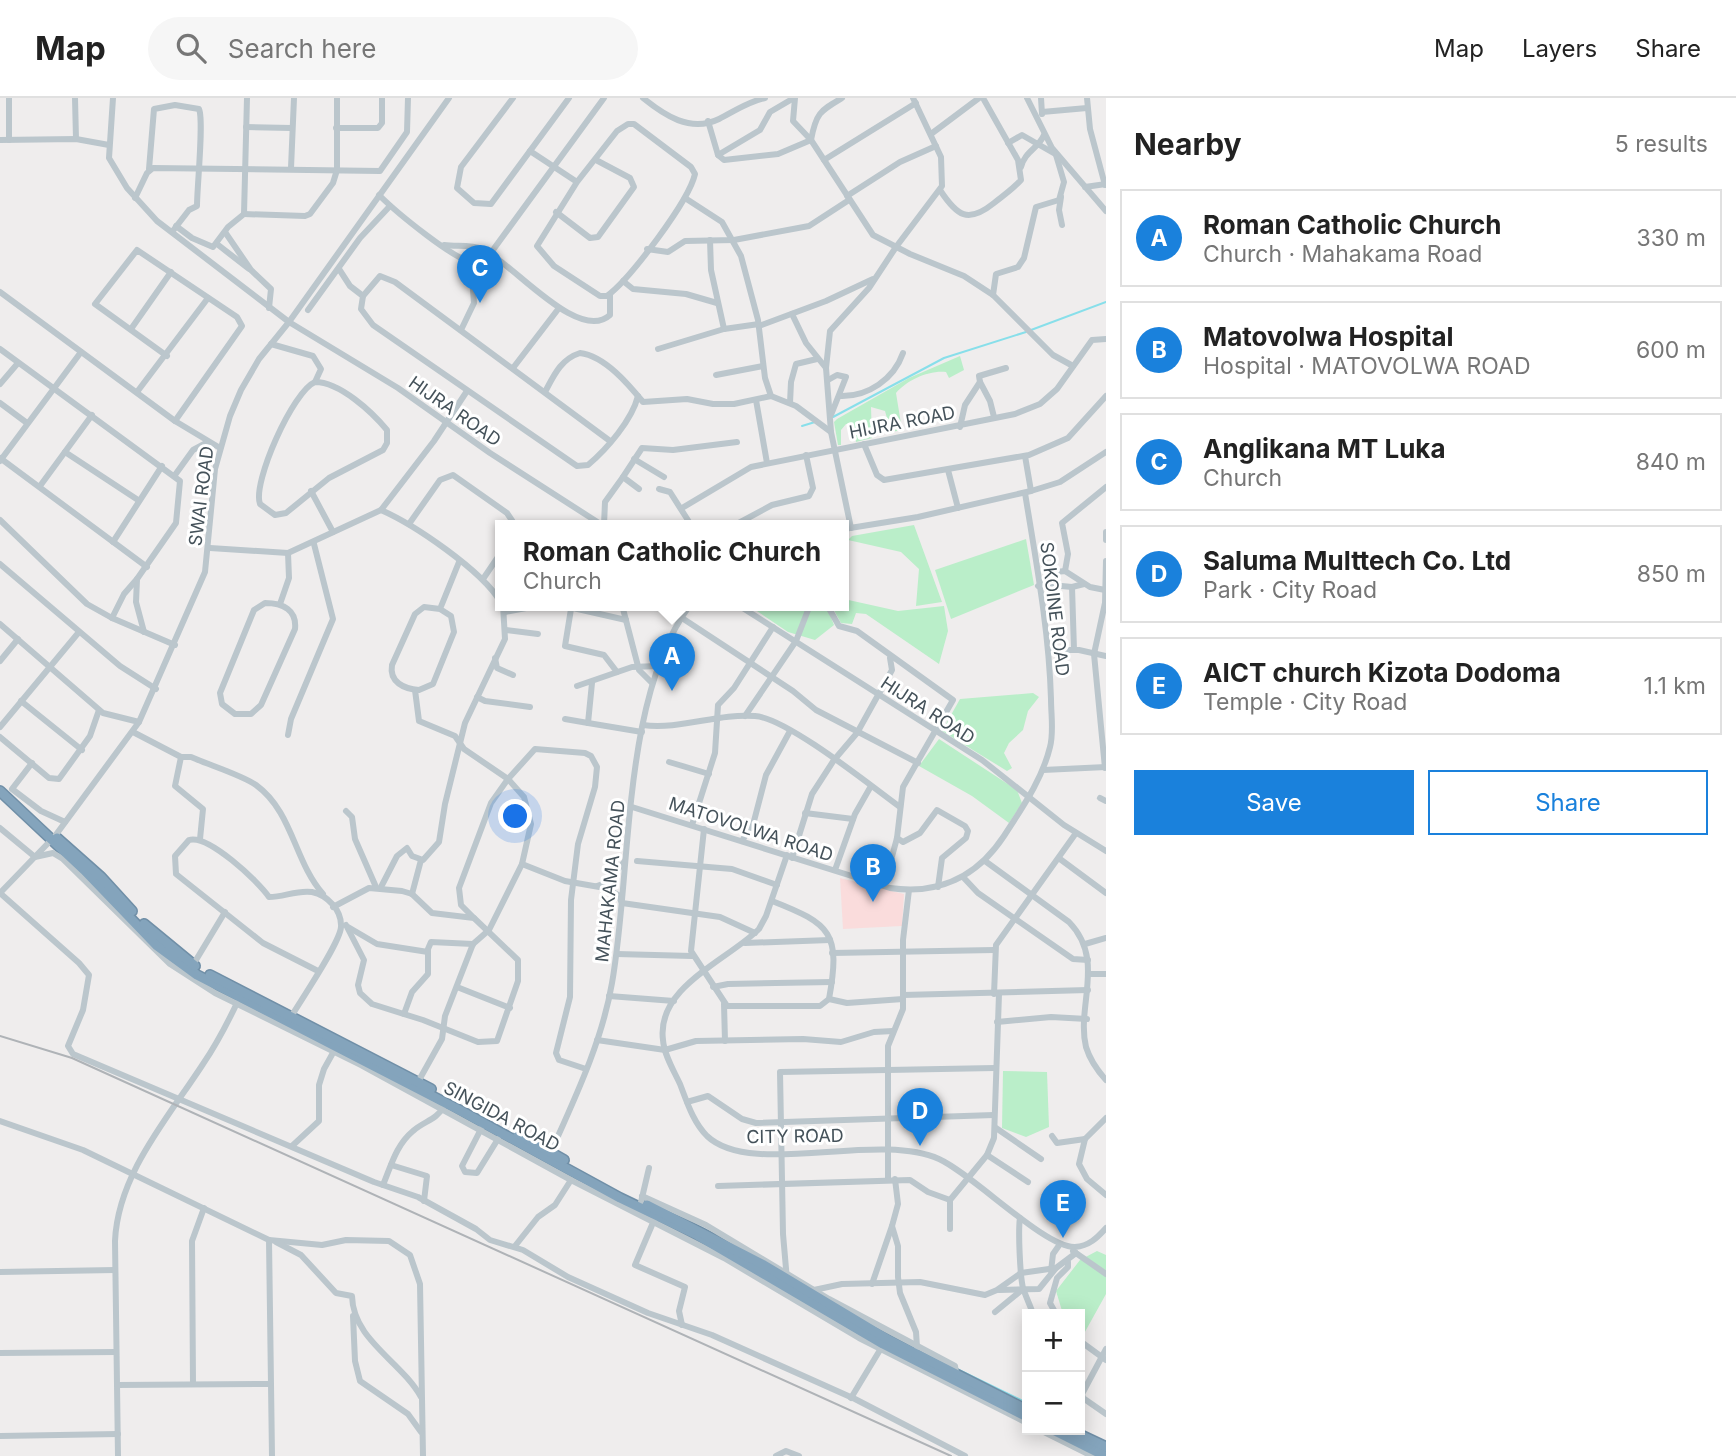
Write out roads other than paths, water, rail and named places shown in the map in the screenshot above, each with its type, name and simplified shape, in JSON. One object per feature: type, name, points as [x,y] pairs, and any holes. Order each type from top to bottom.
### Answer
[{"type":"highway","name":"SINGIDA ROAD","points":[[0,790],[53,838],[177,961],[224,990],[444,1106],[550,1155]]},
{"type":"highway","name":"SINGIDA ROAD","points":[[53,838],[101,877],[145,926],[192,965],[418,1082],[550,1155],[576,1174],[655,1218],[786,1279],[882,1346],[1022,1415]]},
{"type":"highway","name":"SINGIDA ROAD","points":[[576,1174],[641,1199],[699,1229],[889,1340],[1022,1407]]},
{"type":"highway","points":[[1063,1435],[1105,1456]]},
{"type":"highway","points":[[1081,1435],[1106,1447]]},
{"type":"street","points":[[9,140],[12,98]]},
{"type":"street","points":[[75,98],[76,139]]},
{"type":"street","points":[[113,98],[109,158],[135,198],[174,229],[205,244],[216,245],[240,265],[251,270]]},
{"type":"street","points":[[244,214],[247,98]]},
{"type":"street","points":[[291,168],[294,98]]},
{"type":"street","points":[[206,260],[225,232],[244,214],[308,216],[333,183],[337,170],[337,98]]},
{"type":"street","points":[[336,128],[381,126],[382,98]]},
{"type":"street","points":[[149,169],[291,168],[380,171],[407,132],[408,98]]},
{"type":"street","name":"SWAI ROAD","points":[[0,893],[53,838],[139,722],[199,591],[210,548],[215,469],[220,447],[242,390],[271,344],[449,98]]},
{"type":"street","points":[[513,98],[461,167],[457,188],[474,204],[491,204],[569,98]]},
{"type":"street","points":[[471,264],[484,260],[490,254],[604,98]]},
{"type":"street","points":[[643,98],[673,121],[708,121],[765,98],[770,112]]},
{"type":"street","points":[[718,155],[760,130],[770,112],[794,98]]},
{"type":"street","points":[[794,98],[793,121],[811,140],[873,235],[895,247],[955,271],[993,295],[1053,355],[1073,366]]},
{"type":"street","points":[[811,140],[815,120],[824,107],[842,98]]},
{"type":"street","points":[[932,134],[981,98],[1020,169],[1021,180],[978,214],[966,215],[958,212],[940,190]]},
{"type":"street","points":[[1027,98],[1044,135],[1106,211]]},
{"type":"street","points":[[1041,98],[1041,126]]},
{"type":"street","points":[[1085,187],[1105,185],[1087,98]]},
{"type":"street","points":[[824,160],[914,101],[932,134],[943,166],[944,180],[940,190],[895,247],[880,274],[830,331],[826,368],[831,432],[846,520]]},
{"type":"street","points":[[135,198],[149,169],[153,111],[158,107],[175,105],[197,108],[202,123],[197,208],[189,210],[174,229]]},
{"type":"street","points":[[1042,112],[1087,108]]},
{"type":"street","points":[[708,121],[718,155],[730,161],[778,155],[811,140]]},
{"type":"street","points":[[628,124],[634,124],[691,167],[695,174],[685,198],[648,249],[610,295],[600,296],[554,266],[538,249],[538,239],[577,182],[617,131],[628,124]]},
{"type":"street","points":[[246,127],[291,128]]},
{"type":"street","points":[[1008,143],[1022,135],[1059,156]]},
{"type":"street","points":[[1020,169],[1027,152],[1040,146],[1044,135]]},
{"type":"street","points":[[0,140],[76,139],[109,145]]},
{"type":"street","points":[[648,249],[668,252],[685,241],[734,240],[808,226],[900,162],[936,146]]},
{"type":"street","points":[[530,150],[577,182]]},
{"type":"street","points":[[1059,156],[1064,182],[1059,210],[1062,225]]},
{"type":"street","points":[[556,212],[590,238],[598,237],[634,187],[630,178],[596,160]]},
{"type":"street","points":[[379,195],[390,206],[471,264]]},
{"type":"street","points":[[993,295],[996,274],[1018,267],[1024,258],[1036,207],[1059,200],[1061,195]]},
{"type":"street","points":[[685,198],[716,215],[734,240],[748,277],[759,325],[763,366],[771,396]]},
{"type":"street","points":[[308,310],[360,238],[390,206]]},
{"type":"street","name":"HIJRA ROAD","points":[[174,229],[206,260],[289,322],[595,520]]},
{"type":"street","points":[[225,232],[251,270],[271,289],[270,308]]},
{"type":"street","points":[[710,240],[717,303],[724,329]]},
{"type":"street","points":[[441,244],[479,248],[559,308],[598,321],[610,315],[610,295]]},
{"type":"street","points":[[167,356],[96,306],[96,301],[137,250],[237,317],[242,326],[175,421]]},
{"type":"street","points":[[461,330],[474,303],[471,264]]},
{"type":"street","points":[[339,269],[344,278],[363,296]]},
{"type":"street","points":[[131,329],[171,272]]},
{"type":"street","points":[[658,349],[724,329],[759,325],[867,284],[880,274]]},
{"type":"street","points":[[610,441],[398,284],[380,276],[363,296],[361,309],[373,325],[577,466],[588,465],[610,441],[634,409],[638,396]]},
{"type":"street","points":[[331,278],[344,278]]},
{"type":"street","points":[[623,281],[633,289],[686,294],[717,303]]},
{"type":"street","points":[[0,292],[175,421],[220,447]]},
{"type":"street","points":[[137,392],[167,356],[208,298]]},
{"type":"street","points":[[513,369],[559,308]]},
{"type":"street","points":[[793,313],[817,359],[826,368]]},
{"type":"street","name":"HIJRA ROAD","points":[[682,509],[744,470],[767,463],[960,426],[1015,414],[1040,404],[1057,389],[1091,340],[1106,339]]},
{"type":"street","points":[[313,356],[320,341]]},
{"type":"street","points":[[271,344],[313,356],[321,369],[315,382],[304,388],[292,404],[257,494],[265,509],[281,515],[329,478],[383,450],[388,436],[382,424],[351,398],[329,385],[315,382]]},
{"type":"street","points":[[0,349],[175,475],[180,485],[176,523],[147,567],[124,594],[112,618]]},
{"type":"street","points":[[81,352],[1,459],[147,567]]},
{"type":"street","points":[[840,396],[857,396],[875,387],[895,367],[903,352]]},
{"type":"street","points":[[545,392],[559,366],[567,358],[580,353],[595,358],[643,402],[687,399],[715,405],[771,396],[790,403],[831,432]]},
{"type":"street","points":[[790,403],[791,382],[796,365],[817,359]]},
{"type":"street","points":[[0,384],[18,363]]},
{"type":"street","points":[[716,375],[763,366]]},
{"type":"street","points":[[994,417],[979,376],[1006,368]]},
{"type":"street","points":[[828,380],[837,375],[846,377],[831,416]]},
{"type":"street","points":[[960,426],[965,405],[980,382]]},
{"type":"street","points":[[210,548],[288,553],[314,544],[333,532],[381,510],[467,391]]},
{"type":"street","points":[[864,444],[881,480],[1025,456],[1068,438],[1106,396]]},
{"type":"street","points":[[756,400],[767,463]]},
{"type":"street","points":[[0,403],[27,423]]},
{"type":"street","points":[[40,486],[92,415]]},
{"type":"street","points":[[175,475],[194,450],[210,442]]},
{"type":"street","points":[[603,520],[605,502],[642,449],[673,450],[737,442]]},
{"type":"street","points":[[65,452],[138,500]]},
{"type":"street","points":[[849,528],[1028,492],[1060,482],[1106,452]]},
{"type":"street","points":[[744,520],[772,505],[809,496],[813,488],[806,455]]},
{"type":"street","name":"SOKOINE ROAD","points":[[1025,456],[1049,650],[1052,737],[1043,770],[1029,799]]},
{"type":"street","points":[[634,459],[664,477]]},
{"type":"street","points":[[113,542],[162,466]]},
{"type":"street","points":[[948,470],[958,508]]},
{"type":"street","points":[[409,524],[440,480],[453,475],[507,513],[512,520]]},
{"type":"street","points":[[623,477],[639,489]]},
{"type":"street","points":[[1065,571],[1068,554],[1062,523],[1106,487]]},
{"type":"street","points":[[659,489],[670,492],[688,520]]},
{"type":"street","points":[[311,491],[333,532]]},
{"type":"street","points":[[381,510],[409,524],[483,579],[495,595]]},
{"type":"street","points":[[0,520],[72,592],[112,618],[175,646]]},
{"type":"street","points":[[1106,532],[1106,540]]},
{"type":"street","points":[[288,735],[291,719],[333,619],[314,544]]},
{"type":"street","points":[[280,604],[289,578],[288,553]]},
{"type":"street","points":[[483,579],[495,561]]},
{"type":"street","points":[[1043,770],[1105,767],[1094,654],[1105,602],[1106,561]]},
{"type":"street","points":[[440,609],[459,562]]},
{"type":"street","points":[[0,564],[120,666],[156,689]]},
{"type":"street","points":[[1039,585],[1056,572],[1065,571],[1084,584],[1105,589]]},
{"type":"street","points":[[137,579],[136,602],[144,632]]},
{"type":"street","points":[[1039,585],[1072,587],[1084,584]]},
{"type":"street","points":[[1072,587],[1074,650]]},
{"type":"street","points":[[265,603],[280,604],[293,613],[295,629],[261,705],[251,714],[235,714],[222,704],[221,688],[254,610],[265,603]]},
{"type":"street","points":[[424,607],[440,609],[451,616],[454,632],[433,684],[424,690],[415,690],[394,680],[392,665],[415,614],[424,607]]},
{"type":"street","points":[[412,894],[421,860],[439,842],[442,816],[460,743],[506,630],[504,611]]},
{"type":"street","points":[[571,611],[565,646],[604,655],[617,672]]},
{"type":"street","points":[[595,611],[626,620]]},
{"type":"street","points":[[624,611],[640,674],[652,683]]},
{"type":"street","name":"MAHAKAMA ROAD","points":[[550,1155],[597,1040],[609,996],[617,954],[642,729],[658,666],[685,611]]},
{"type":"street","name":"HIJRA ROAD","points":[[748,611],[934,733],[982,760],[1016,784],[1029,799]]},
{"type":"street","points":[[745,716],[774,678],[796,641],[808,611]]},
{"type":"street","points":[[830,611],[839,626],[857,631],[953,700],[903,787],[897,838],[884,886]]},
{"type":"street","points":[[682,618],[774,678],[816,710],[918,763]]},
{"type":"street","points":[[0,624],[107,716],[139,722]]},
{"type":"street","points":[[692,825],[717,745],[715,719],[718,705],[734,688],[773,627]]},
{"type":"street","points":[[506,630],[538,635]]},
{"type":"street","points":[[0,727],[79,632]]},
{"type":"street","points":[[0,661],[18,639]]},
{"type":"street","points":[[1049,650],[1074,650],[1106,656]]},
{"type":"street","name":"CITY ROAD","points":[[890,657],[892,670],[879,695],[857,733],[834,760],[812,794],[766,916],[745,943],[682,989],[663,1025],[665,1050],[695,1120],[713,1141],[742,1153],[886,1148],[923,1153],[971,1177],[1020,1217],[1106,1274]]},
{"type":"street","points":[[495,658],[498,668],[513,675]]},
{"type":"street","points":[[577,686],[638,666],[658,666]]},
{"type":"street","points":[[588,723],[592,683]]},
{"type":"street","points":[[415,690],[419,721],[453,735],[508,779],[524,797],[530,815],[522,864],[489,930],[473,944],[445,1016],[442,1040],[418,1082]]},
{"type":"street","points":[[1097,694],[1106,693]]},
{"type":"street","points":[[477,697],[530,707]]},
{"type":"street","points":[[21,701],[82,750]]},
{"type":"street","points":[[0,737],[49,778],[59,779],[82,750],[99,710]]},
{"type":"street","points":[[565,719],[642,729],[745,716],[766,718],[834,760],[900,807]]},
{"type":"street","points":[[742,841],[754,821],[766,775],[790,731]]},
{"type":"street","points":[[133,732],[181,757],[191,757],[253,783],[282,811],[306,872],[333,907],[364,960],[358,979],[360,993],[372,1004],[478,1042],[495,1043],[518,981],[518,960],[461,905],[459,888],[491,803],[533,751],[539,748],[586,753],[595,761],[595,787],[579,838],[570,926],[572,980],[556,1053],[559,1060],[586,1069]]},
{"type":"street","points":[[181,757],[175,786],[203,809],[200,839]]},
{"type":"street","points":[[669,762],[709,774]]},
{"type":"street","points":[[32,763],[12,789],[41,811],[65,822]]},
{"type":"street","points":[[835,870],[853,820],[871,786]]},
{"type":"street","points":[[1029,799],[1106,851]]},
{"type":"street","name":"MATOVOLWA ROAD","points":[[632,807],[884,886],[909,890],[938,887],[963,877],[985,861],[1029,799]]},
{"type":"street","points":[[897,838],[907,841],[920,833],[937,810],[965,826],[968,831],[966,838],[942,858],[938,887]]},
{"type":"street","points":[[346,811],[352,817],[355,839],[379,887]]},
{"type":"street","points":[[805,813],[853,820]]},
{"type":"street","points":[[0,828],[36,857],[53,853],[63,859],[170,964],[215,993],[444,1106],[498,1139],[576,1174],[555,1205],[538,1217],[515,1246]]},
{"type":"street","points":[[704,829],[693,912],[692,956],[724,1004],[732,1008],[812,1008],[829,999]]},
{"type":"street","points":[[950,1229],[950,1200],[987,1155],[996,1128],[995,950],[1076,833]]},
{"type":"street","points":[[318,971],[263,943],[176,874],[174,856],[189,840],[200,839],[262,886],[269,897],[295,891],[324,895]]},
{"type":"street","points":[[379,887],[401,851],[407,848],[412,856],[421,860]]},
{"type":"street","points":[[1059,859],[1106,893]]},
{"type":"street","points":[[595,886],[608,883],[626,860]]},
{"type":"street","points":[[636,861],[732,869],[777,885]]},
{"type":"street","points":[[985,861],[1069,922],[1085,944],[1088,960],[1086,1045],[1103,1070],[1106,1080]]},
{"type":"street","points":[[522,864],[573,882],[615,892],[622,904],[720,917],[755,933]]},
{"type":"street","points":[[963,877],[978,893],[1073,959],[1088,960]]},
{"type":"street","points":[[333,907],[362,890],[379,887],[412,894],[432,913],[474,918]]},
{"type":"street","points":[[872,1284],[898,1204],[886,1148],[887,1068],[893,1031],[903,1009],[903,953],[909,890]]},
{"type":"street","points":[[0,893],[60,945],[89,975],[83,1010],[68,1042],[69,1052],[424,1201],[469,1224],[490,1240],[515,1246],[568,1277],[666,1321],[712,1335],[851,1398],[965,1456]]},
{"type":"street","points":[[772,901],[809,916],[822,925],[830,940],[832,953],[829,999]]},
{"type":"street","points":[[192,965],[225,912]]},
{"type":"street","points":[[343,923],[377,944],[428,952]]},
{"type":"street","points":[[291,1017],[343,923]]},
{"type":"street","points":[[1085,944],[1106,939]]},
{"type":"street","points":[[745,943],[830,940]]},
{"type":"street","points":[[404,1014],[412,992],[428,974],[429,945],[435,941],[473,944]]},
{"type":"street","points":[[832,953],[995,950]]},
{"type":"street","points":[[617,954],[692,956]]},
{"type":"street","points":[[1088,974],[1106,974]]},
{"type":"street","points":[[713,987],[728,984],[832,982]]},
{"type":"street","points":[[457,987],[510,1008]]},
{"type":"street","points":[[829,999],[838,1003],[903,997],[1088,990]]},
{"type":"street","points":[[609,996],[674,1001]]},
{"type":"street","points":[[118,1456],[116,1220],[133,1175],[179,1099],[216,1045],[237,1003]]},
{"type":"street","points":[[724,1004],[725,1041]]},
{"type":"street","points":[[997,1023],[1051,1017],[1087,1019]]},
{"type":"street","points":[[597,1040],[665,1050],[693,1041],[803,1039],[841,1042],[874,1032],[893,1031]]},
{"type":"street","points":[[292,1146],[319,1121],[319,1086],[324,1069],[334,1051]]},
{"type":"street","points":[[956,1373],[956,1366],[814,1290],[786,1279],[779,1122],[780,1072],[995,1068]]},
{"type":"street","points":[[687,1102],[708,1096],[747,1122],[994,1115]]},
{"type":"street","points":[[383,1185],[404,1140],[444,1106]]},
{"type":"street","points":[[1106,1118],[1085,1139],[1079,1169],[1106,1195]]},
{"type":"street","points":[[0,1121],[57,1140],[301,1255],[336,1293],[352,1296],[355,1361],[360,1381],[408,1413],[423,1436]]},
{"type":"street","points":[[1099,1124],[1106,1132]]},
{"type":"street","points":[[996,1128],[1041,1159]]},
{"type":"street","points":[[481,1129],[462,1166],[465,1172],[477,1173],[498,1139]]},
{"type":"street","points":[[1052,1136],[1057,1143],[1085,1139]]},
{"type":"street","points":[[987,1155],[1028,1182]]},
{"type":"street","points":[[391,1165],[427,1176],[424,1201]]},
{"type":"street","points":[[641,1199],[649,1168]]},
{"type":"street","points":[[718,1186],[892,1179],[915,1181],[930,1193],[950,1200]]},
{"type":"street","points":[[193,1384],[192,1247],[204,1208]]},
{"type":"street","points":[[1020,1217],[1021,1273],[1023,1289],[1031,1309]]},
{"type":"street","points":[[682,1325],[679,1311],[685,1287],[635,1265],[655,1218],[882,1346],[1022,1420]]},
{"type":"street","points":[[892,1227],[898,1246],[900,1285],[916,1332],[917,1347]]},
{"type":"street","points":[[814,1290],[842,1284],[931,1283],[958,1287],[975,1294],[1041,1288],[1054,1269],[1053,1254],[1060,1244],[1074,1247],[1086,1245],[1106,1228]]},
{"type":"street","points":[[272,1240],[272,1456]]},
{"type":"street","points":[[272,1240],[322,1245],[346,1240],[383,1240],[394,1242],[406,1250],[413,1260],[420,1284],[423,1456]]},
{"type":"street","points":[[997,1290],[1021,1273],[1054,1269],[1068,1262],[1076,1254]]},
{"type":"street","points":[[1053,1309],[1049,1303],[1055,1281],[1068,1267],[1068,1262]]},
{"type":"street","points":[[0,1272],[115,1270]]},
{"type":"street","points":[[995,1312],[1023,1289]]},
{"type":"street","points":[[352,1314],[373,1342],[408,1376],[423,1400]]},
{"type":"street","points":[[1085,1344],[1104,1359]]},
{"type":"street","points":[[851,1398],[882,1346]]},
{"type":"street","points":[[1106,1349],[1104,1359],[1082,1394],[1083,1398],[1106,1414]]},
{"type":"street","points":[[0,1353],[116,1352]]},
{"type":"street","points":[[117,1385],[270,1384]]},
{"type":"street","points":[[0,1436],[118,1434]]},
{"type":"street","points":[[1050,1435],[1092,1456]]},
{"type":"street","points":[[776,1456],[786,1451],[799,1456]]},
{"type":"waterway","points":[[1031,330],[1106,302]]},
{"type":"waterway","points":[[833,417],[944,358],[1026,332]]},
{"type":"waterway","points":[[802,426],[815,422]]},
{"type":"waterway","points":[[957,1369],[1022,1401]]},
{"type":"railway","points":[[0,1036],[72,1058],[951,1456]]},
{"type":"place","name":"Anglikana MT Luka","points":[[480,303]]},
{"type":"place","name":"Roman Catholic Church","points":[[672,691]]},
{"type":"place","name":"Matovolwa Hospital","points":[[873,902]]},
{"type":"place","name":"Saluma Multtech Co. Ltd","points":[[920,1146]]},
{"type":"place","name":"AICT church Kizota Dodoma","points":[[1063,1238]]}]
